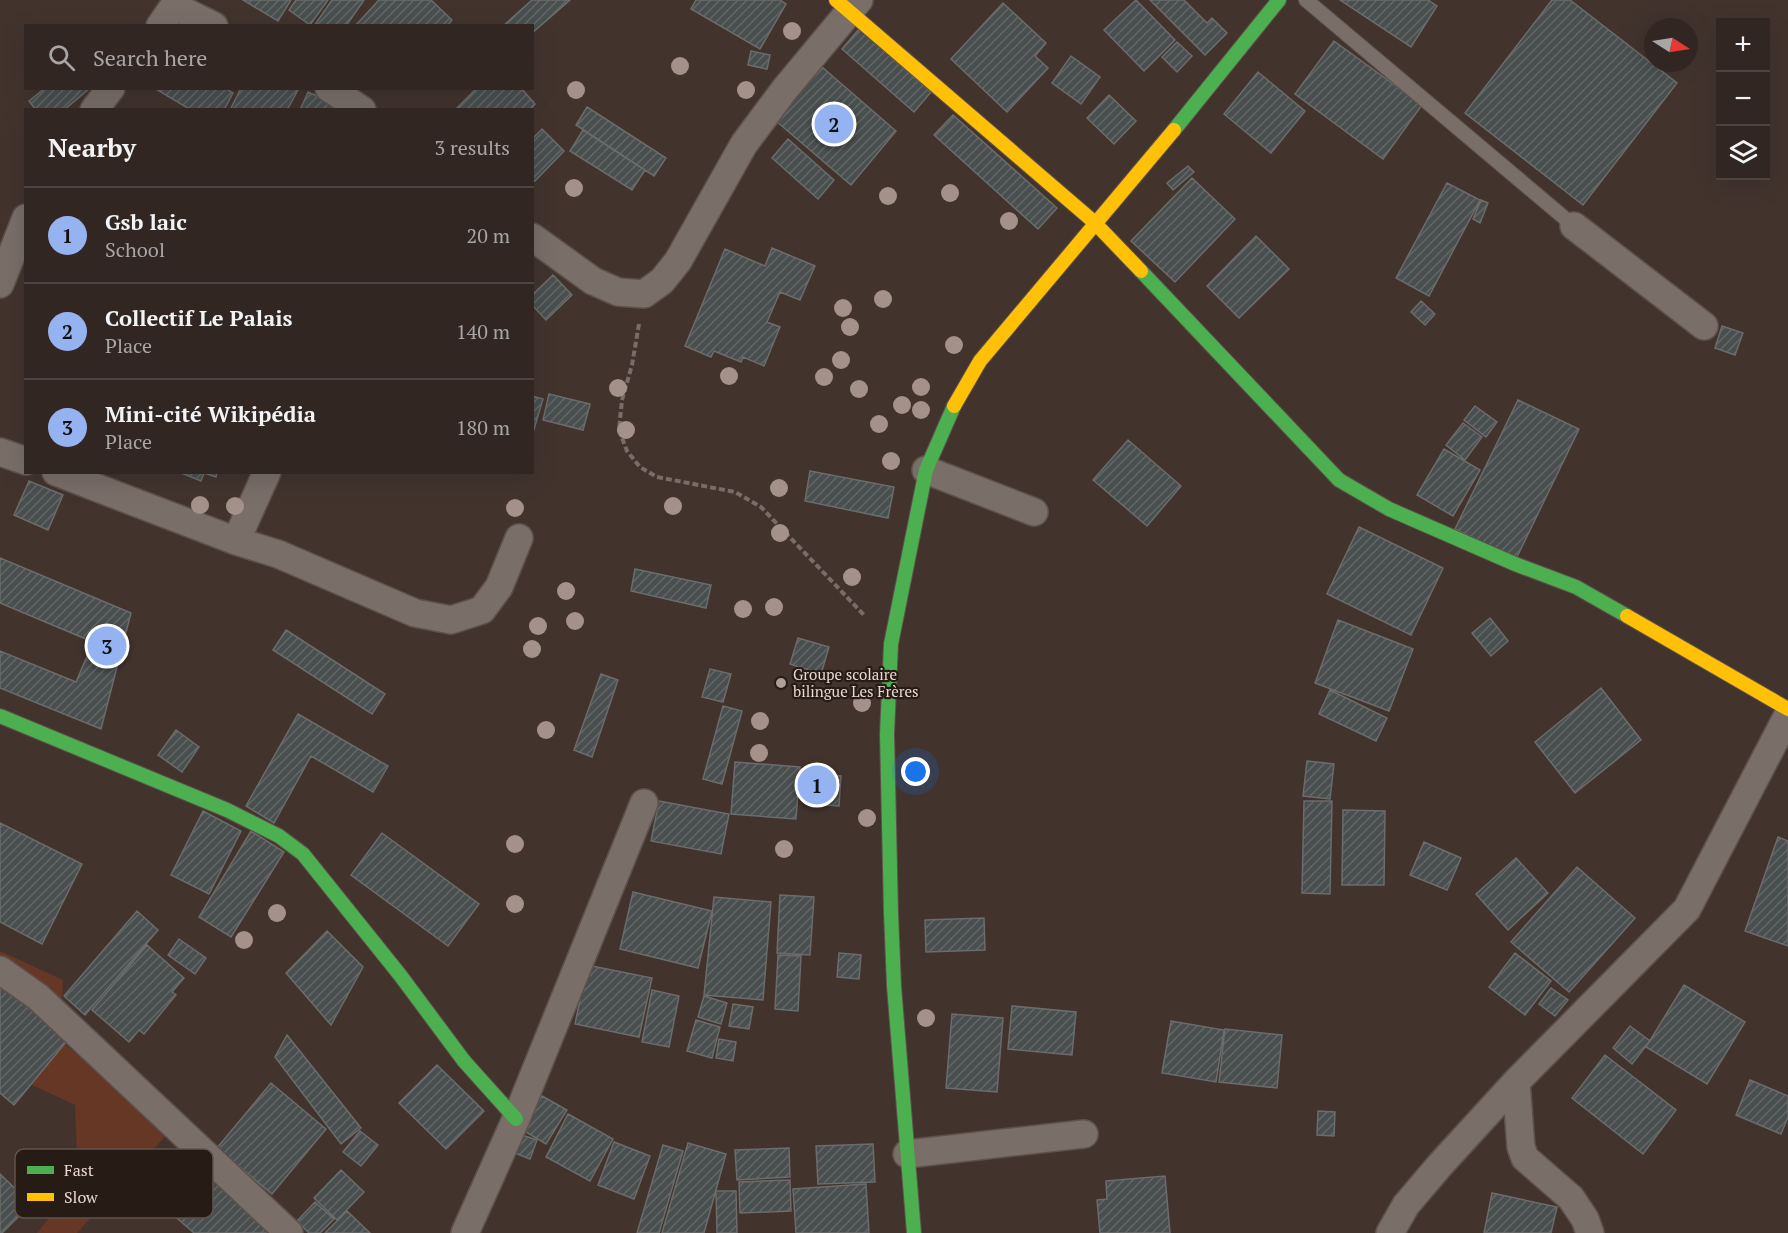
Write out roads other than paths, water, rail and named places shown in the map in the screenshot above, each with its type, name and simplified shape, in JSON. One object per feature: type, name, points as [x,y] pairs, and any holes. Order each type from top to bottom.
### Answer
[{"type":"street","points":[[914,1233],[894,986],[887,809],[887,734],[891,644],[926,470],[946,421],[980,361],[1094,222],[1249,40],[1279,0]]},
{"type":"street","points":[[534,238],[593,281],[618,292],[644,294],[662,282],[678,261],[744,144],[848,4],[1094,222],[1339,480],[1389,509],[1515,564],[1576,587],[1788,709]]},
{"type":"street","points":[[171,11],[208,24]]},
{"type":"street","points":[[96,108],[109,90]]},
{"type":"street","points":[[332,90],[359,108]]},
{"type":"street","points":[[0,284],[24,223]]},
{"type":"street","points":[[1574,225],[1704,326]]},
{"type":"street","points":[[0,452],[24,460]]},
{"type":"street","points":[[926,470],[1034,512]]},
{"type":"street","points":[[61,474],[236,541],[278,554],[415,613],[451,620],[482,610],[499,587],[519,538]]},
{"type":"street","points":[[236,541],[266,474]]},
{"type":"street","points":[[1390,1233],[1406,1204],[1516,1082],[1687,909],[1788,715]]},
{"type":"street","points":[[0,716],[227,810],[279,836],[303,854],[400,975],[464,1061],[516,1119]]},
{"type":"street","points":[[465,1233],[516,1119],[644,803]]},
{"type":"street","points":[[0,970],[38,997],[200,1149]]},
{"type":"street","points":[[1516,1082],[1521,1147],[1525,1158],[1571,1198],[1590,1233]]},
{"type":"street","points":[[907,1154],[1084,1134]]},
{"type":"street","points":[[213,1162],[289,1233]]},
{"type":"lane","points":[[1306,0],[1574,225]]},
{"type":"place","name":"Collectif Le Palais","points":[[834,124]]},
{"type":"place","name":"Mini-cité Wikipédia","points":[[107,646]]},
{"type":"place","name":"Groupe scolaire bilingue Les Frères","points":[[781,683]]},
{"type":"place","name":"Gsb laic","points":[[817,785]]}]
